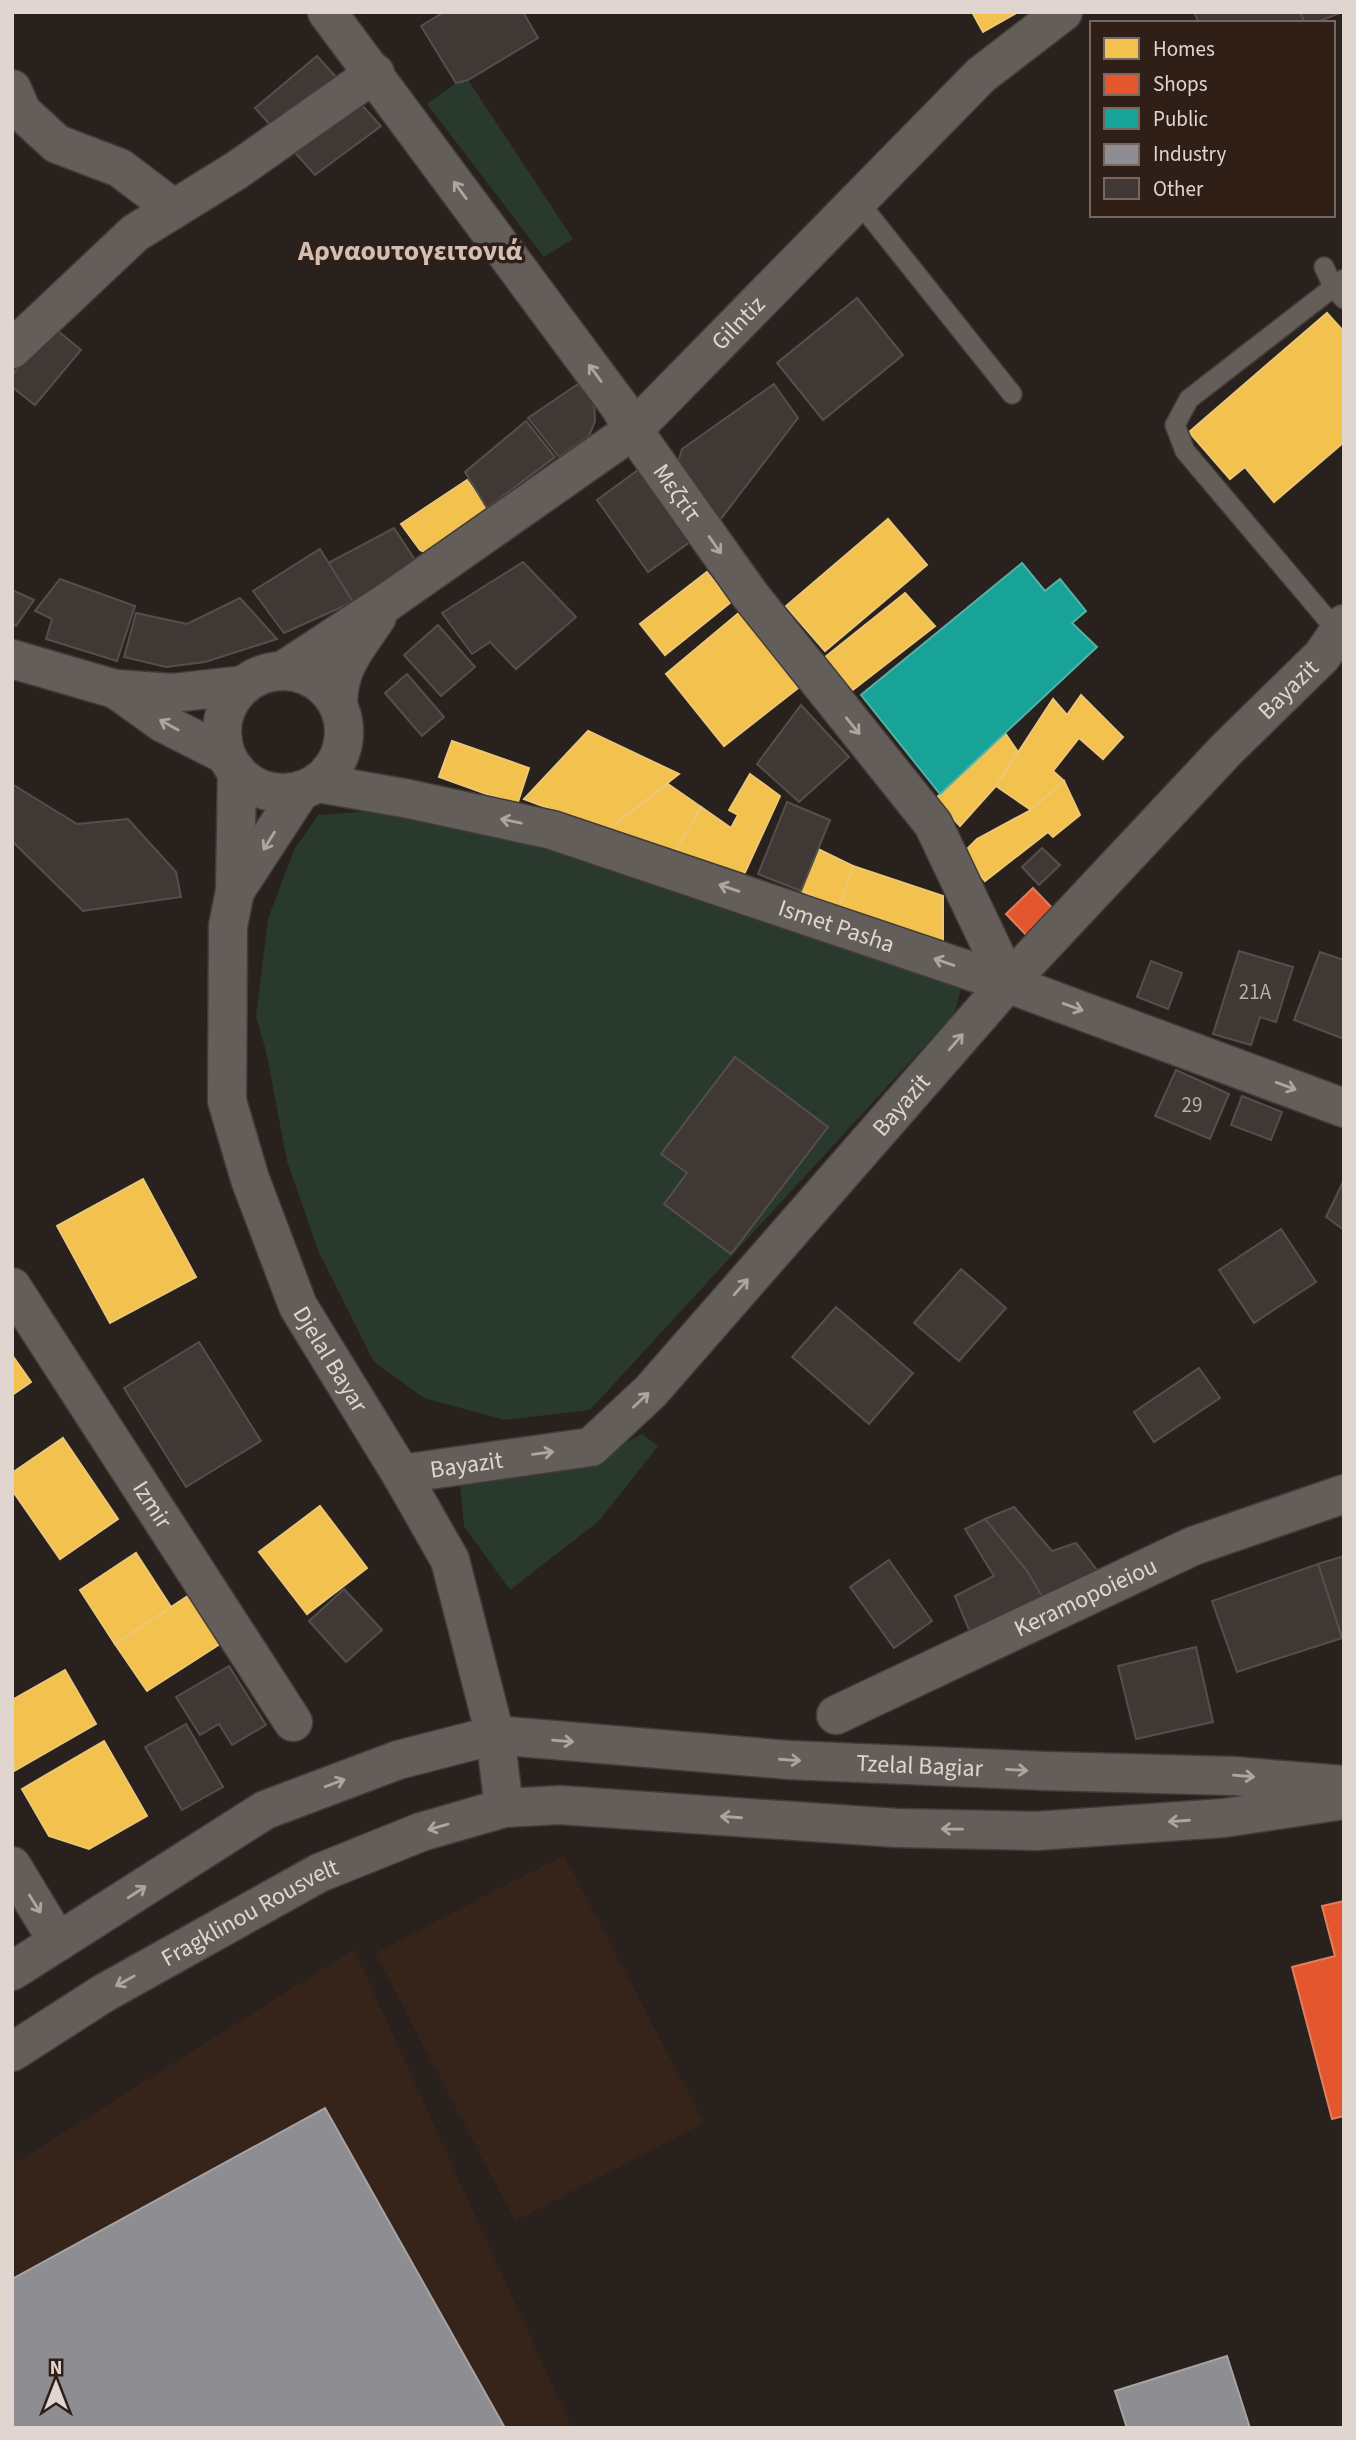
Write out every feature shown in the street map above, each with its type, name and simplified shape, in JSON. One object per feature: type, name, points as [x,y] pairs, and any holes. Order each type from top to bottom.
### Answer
[{"type":"street","name":"Μεζτίτ","points":[[327,12],[620,407],[633,430],[750,595],[933,824],[1009,984]]},
{"type":"street","name":"Gilntiz","points":[[284,670],[389,601],[633,430],[981,75],[1063,12]]},
{"type":"street","points":[[12,349],[135,233],[237,170],[374,73]]},
{"type":"street","points":[[12,89],[22,112],[57,144],[120,168],[174,209]]},
{"type":"street","name":"Gilntiz","points":[[338,704],[338,684],[346,662],[389,601]]},
{"type":"street","name":"Bayazit","points":[[401,1474],[591,1447],[651,1391],[1009,984],[1226,750],[1322,656],[1342,620]]},
{"type":"street","points":[[12,659],[115,689],[173,693],[244,685]]},
{"type":"street","points":[[115,689],[163,723],[231,764],[250,784],[284,793],[309,786],[332,770],[341,754],[345,736],[344,720],[329,690],[303,673],[284,670],[261,674],[244,685],[231,699],[223,717],[222,736],[231,764]]},
{"type":"street","name":"Djelal Bayar","points":[[231,764],[235,891],[228,926],[227,1101],[250,1179],[298,1306],[401,1474],[450,1560],[495,1735],[504,1808]]},
{"type":"street","name":"Ismet Pasha","points":[[309,786],[409,799],[552,830],[1009,984],[1344,1108]]},
{"type":"street","name":"Djelal Bayar","points":[[235,891],[309,786]]},
{"type":"street","name":"Izmir","points":[[12,1287],[293,1721]]},
{"type":"street","name":"Keramopoieiou","points":[[836,1715],[1193,1546],[1344,1494]]},
{"type":"street","points":[[12,1971],[265,1810],[398,1760],[495,1735]]},
{"type":"street","name":"Tzelal Bagiar","points":[[495,1735],[789,1760],[1046,1772],[1234,1776],[1344,1785]]},
{"type":"street","points":[[504,1808],[560,1805],[897,1828],[1036,1831],[1224,1818],[1344,1800]]},
{"type":"street","name":"Fragklinou Rousvelt","points":[[12,2052],[104,1993],[319,1872],[421,1832],[504,1808]]},
{"type":"street","points":[[12,1866],[58,1942]]},
{"type":"lane","points":[[858,201],[1012,394]]},
{"type":"lane","points":[[1324,267],[1340,289],[1189,399],[1175,425],[1185,451],[1342,620]]},
{"type":"shaded area","points":[[564,1855],[704,2123],[515,2221],[375,1953]]},
{"type":"shaded area","points":[[354,1949],[572,2428],[12,2428],[12,2165]]},
{"type":"green space","points":[[468,80],[573,239],[544,257],[427,104],[456,83]]},
{"type":"green space","points":[[371,811],[556,839],[963,982],[954,1014],[590,1410],[504,1420],[424,1398],[374,1362],[318,1250],[287,1161],[266,1051],[256,1016],[268,919],[294,850],[318,815]]},
{"type":"green space","points":[[642,1434],[658,1446],[599,1521],[510,1590],[464,1526],[460,1485],[596,1458]]},
{"type":"building: Homes","points":[[972,12],[1018,12],[983,32]]},
{"type":"building: Homes","points":[[1327,313],[1344,332],[1344,442],[1274,502],[1245,467],[1230,479],[1189,432]]},
{"type":"building: Homes","points":[[467,480],[490,512],[427,553],[420,550],[401,524]]},
{"type":"building: Homes","points":[[888,519],[927,565],[825,651],[786,606]]},
{"type":"building: Homes","points":[[707,572],[731,602],[665,655],[640,624]]},
{"type":"building: Homes","points":[[905,593],[935,626],[850,692],[824,658]]},
{"type":"building: Homes","points":[[740,612],[798,688],[724,746],[666,674]]},
{"type":"building: Homes","points":[[1081,695],[1123,737],[1103,759],[1079,738],[1053,771],[1064,781],[1031,810],[996,786],[1053,699],[1067,715]]},
{"type":"building: Homes","points":[[588,731],[679,774],[607,830],[524,799]]},
{"type":"building: Homes","points":[[1005,733],[1018,752],[996,786],[960,826],[935,799]]},
{"type":"building: Homes","points":[[452,741],[529,768],[517,805],[439,777]]},
{"type":"building: Homes","points":[[750,774],[780,796],[742,879],[674,854],[701,807],[731,828],[738,815],[729,810]]},
{"type":"building: Homes","points":[[1064,781],[1080,815],[1053,837],[1048,832],[985,881],[962,854],[977,839],[1031,810]]},
{"type":"building: Homes","points":[[668,784],[701,807],[674,854],[607,830]]},
{"type":"building: Homes","points":[[818,849],[853,866],[839,908],[801,891]]},
{"type":"building: Homes","points":[[853,866],[943,896],[943,943],[839,908]]},
{"type":"building: Homes","points":[[143,1179],[196,1277],[110,1323],[57,1226]]},
{"type":"building: Homes","points":[[12,1355],[31,1382],[12,1395]]},
{"type":"building: Homes","points":[[63,1438],[118,1519],[60,1559],[12,1490],[12,1473]]},
{"type":"building: Homes","points":[[320,1506],[367,1568],[307,1614],[259,1552]]},
{"type":"building: Homes","points":[[136,1553],[171,1607],[115,1644],[80,1590]]},
{"type":"building: Homes","points":[[188,1596],[220,1644],[147,1691],[115,1644]]},
{"type":"building: Homes","points":[[65,1670],[96,1724],[14,1771],[12,1700]]},
{"type":"building: Homes","points":[[104,1741],[147,1816],[89,1849],[49,1836],[22,1789]]},
{"type":"building: Shops","points":[[1033,888],[1058,914],[1031,940],[1006,914]]},
{"type":"building: Shops","points":[[1344,1901],[1344,2116],[1332,2119],[1292,1967],[1335,1956],[1322,1906]]},
{"type":"building: Public","points":[[1022,563],[1045,591],[1060,579],[1086,611],[1072,623],[1097,647],[940,794],[861,695]]},
{"type":"building: Industry","points":[[325,2108],[505,2428],[12,2428],[12,2279]]},
{"type":"building: Industry","points":[[1227,2356],[1250,2428],[1127,2428],[1115,2391]]},
{"type":"building: Other","points":[[444,12],[523,12],[538,38],[468,80],[456,83],[421,26]]},
{"type":"building: Other","points":[[1194,12],[1300,12],[1304,21],[1198,21]]},
{"type":"building: Other","points":[[1300,12],[1342,12],[1320,21],[1304,21]]},
{"type":"building: Other","points":[[317,56],[381,126],[315,175],[255,108]]},
{"type":"building: Other","points":[[857,298],[903,355],[823,420],[777,363]]},
{"type":"building: Other","points":[[53,327],[81,350],[35,405],[12,387],[12,375]]},
{"type":"building: Other","points":[[578,384],[594,403],[595,421],[589,436],[559,457],[528,418]]},
{"type":"building: Other","points":[[774,384],[798,418],[720,520],[679,467],[682,449]]},
{"type":"building: Other","points":[[526,421],[555,457],[487,508],[465,472]]},
{"type":"building: Other","points":[[638,470],[690,542],[648,572],[597,500]]},
{"type":"building: Other","points":[[394,528],[417,563],[353,602],[328,563]]},
{"type":"building: Other","points":[[320,549],[353,602],[284,633],[253,591]]},
{"type":"building: Other","points":[[523,562],[576,617],[516,669],[490,642],[472,654],[442,613]]},
{"type":"building: Other","points":[[60,579],[135,606],[117,661],[46,639],[52,619],[35,611]]},
{"type":"building: Other","points":[[12,590],[34,600],[16,626],[12,624]]},
{"type":"building: Other","points":[[240,598],[277,639],[205,662],[166,667],[124,657],[136,613],[187,624]]},
{"type":"building: Other","points":[[438,625],[475,667],[441,696],[404,655]]},
{"type":"building: Other","points":[[407,674],[444,717],[422,736],[385,693]]},
{"type":"building: Other","points":[[801,705],[849,757],[799,802],[757,764]]},
{"type":"building: Other","points":[[12,784],[77,824],[128,819],[176,872],[181,897],[83,911],[12,841]]},
{"type":"building: Other","points":[[787,802],[830,820],[801,891],[758,874]]},
{"type":"building: Other","points":[[1042,848],[1060,865],[1039,885],[1022,867]]},
{"type":"building: Other","points":[[1239,951],[1293,967],[1276,1022],[1260,1017],[1251,1045],[1213,1034]]},
{"type":"building: Other","points":[[1320,952],[1344,960],[1344,1039],[1294,1020]]},
{"type":"building: Other","points":[[1151,961],[1182,973],[1168,1009],[1137,997]]},
{"type":"building: Other","points":[[735,1057],[828,1127],[731,1254],[664,1204],[687,1173],[661,1154]]},
{"type":"building: Other","points":[[1176,1070],[1229,1094],[1210,1139],[1155,1116]]},
{"type":"building: Other","points":[[1242,1096],[1282,1112],[1271,1140],[1231,1125]]},
{"type":"building: Other","points":[[1344,1180],[1344,1230],[1326,1217]]},
{"type":"building: Other","points":[[1281,1229],[1316,1282],[1254,1323],[1219,1270]]},
{"type":"building: Other","points":[[961,1269],[1006,1308],[959,1361],[914,1323]]},
{"type":"building: Other","points":[[836,1307],[913,1373],[869,1424],[792,1357]]},
{"type":"building: Other","points":[[199,1342],[261,1441],[186,1487],[124,1388]]},
{"type":"building: Other","points":[[1199,1368],[1220,1398],[1154,1442],[1134,1412]]},
{"type":"building: Other","points":[[1014,1507],[1052,1551],[1076,1543],[1097,1570],[1046,1603],[1027,1571],[985,1519]]},
{"type":"building: Other","points":[[985,1519],[1027,1571],[1046,1603],[971,1635],[955,1596],[994,1576],[965,1529]]},
{"type":"building: Other","points":[[1344,1556],[1344,1637],[1342,1638],[1318,1564]]},
{"type":"building: Other","points":[[889,1560],[932,1621],[894,1648],[850,1587]]},
{"type":"building: Other","points":[[1318,1564],[1342,1638],[1237,1672],[1212,1601]]},
{"type":"building: Other","points":[[344,1589],[382,1630],[346,1662],[309,1621]]},
{"type":"building: Other","points":[[1196,1647],[1213,1722],[1136,1739],[1118,1666]]},
{"type":"building: Other","points":[[229,1666],[266,1725],[232,1745],[219,1724],[200,1735],[176,1697]]},
{"type":"building: Other","points":[[186,1724],[223,1787],[182,1810],[145,1747]]},
{"type":"district","name":"Αρναουτογειτονιά","points":[[410,251]]}]
